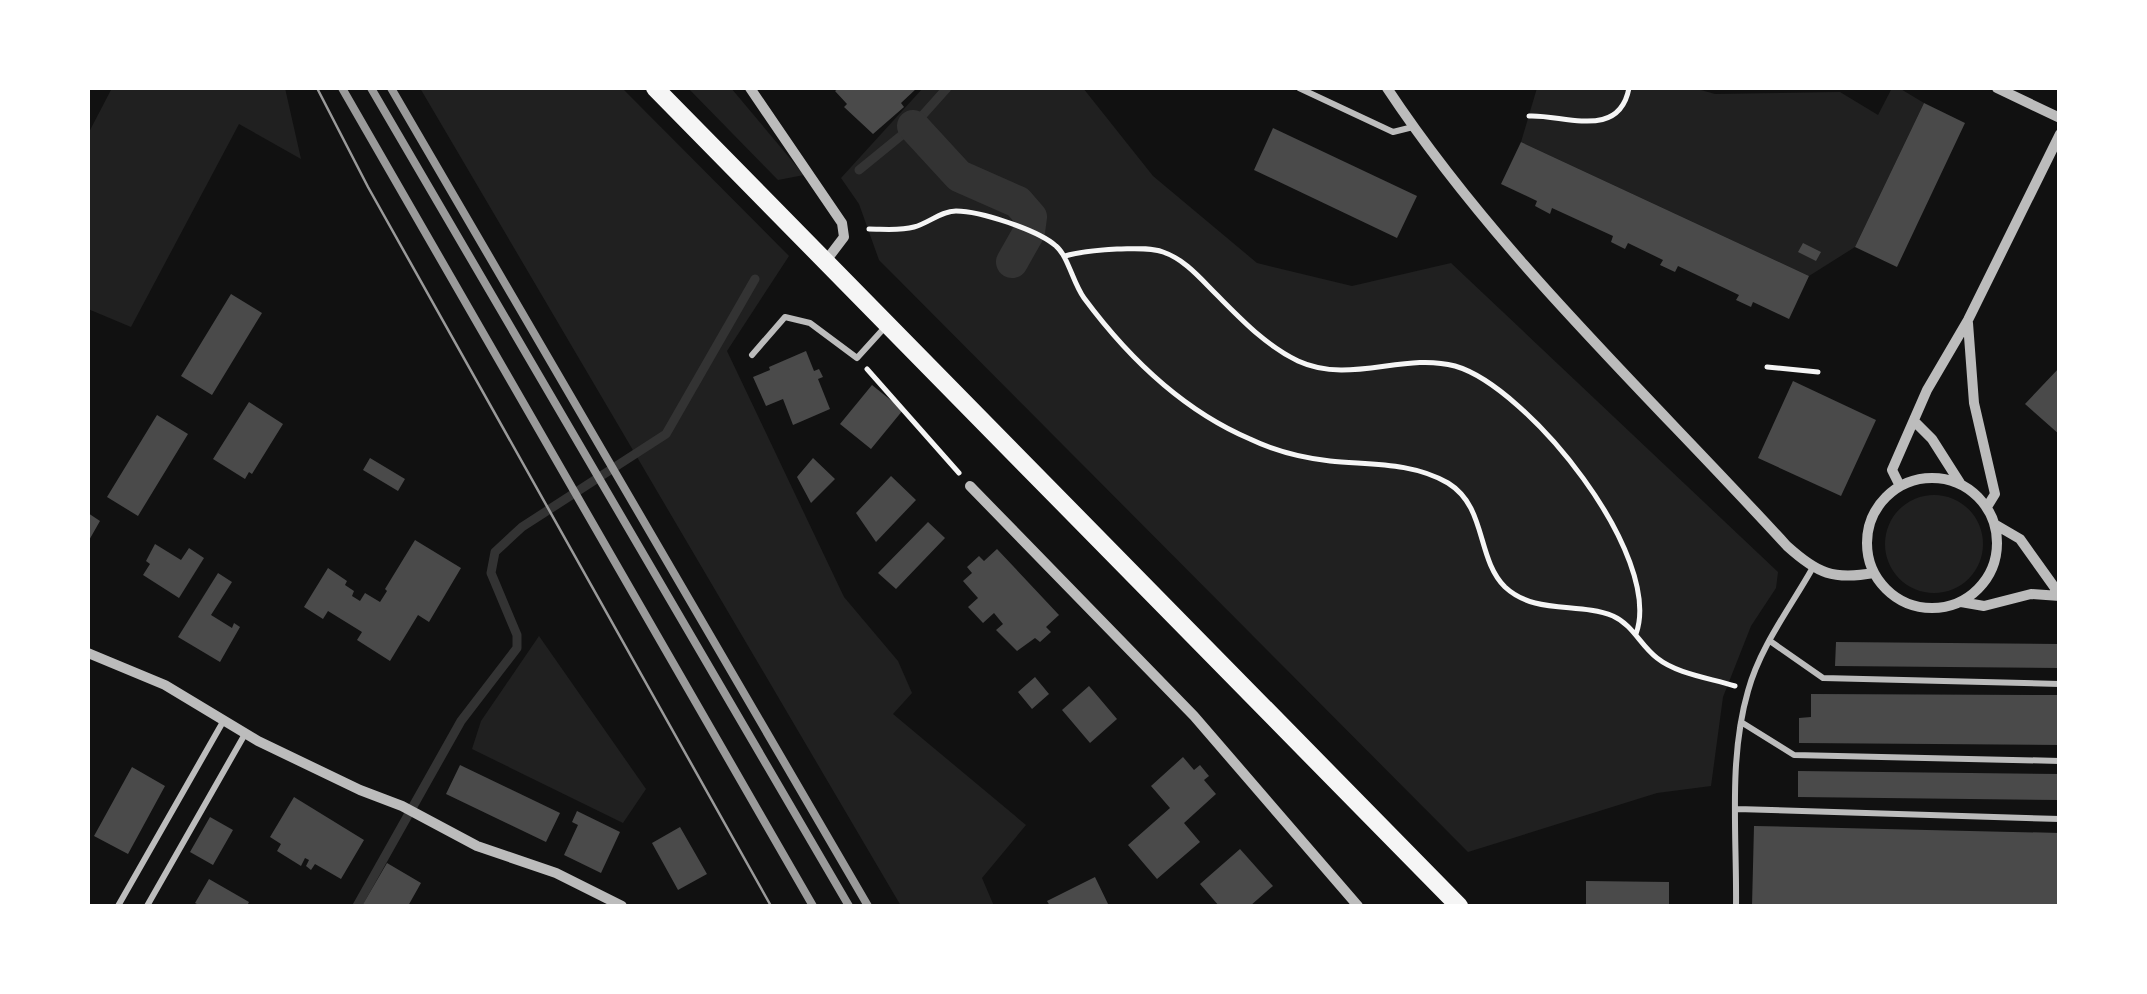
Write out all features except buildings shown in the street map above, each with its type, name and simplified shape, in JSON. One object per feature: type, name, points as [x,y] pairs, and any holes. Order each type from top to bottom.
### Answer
[{"type":"main road","points":[[655,88],[1459,906]]},
{"type":"street","points":[[750,88],[842,223],[844,237],[826,262]]},
{"type":"street","points":[[1387,88],[1455,184],[1518,258],[1787,546],[1812,568],[1844,578],[1874,573]]},
{"type":"street","points":[[1997,88],[2060,118]]},
{"type":"street","points":[[1900,486],[1892,470],[1927,390],[1968,320],[2060,134]]},
{"type":"street","points":[[1968,320],[1974,402],[1995,494],[1986,506]]},
{"type":"street","points":[[1914,421],[1932,439],[1960,484],[1986,506],[1996,526],[1998,544],[1995,562],[1976,592],[1960,602],[1941,608],[1921,608],[1902,601],[1874,573],[1868,554],[1873,515],[1900,486],[1940,478],[1960,484]]},
{"type":"street","points":[[970,486],[1194,716],[1358,906]]},
{"type":"street","points":[[1996,526],[2020,539],[2060,596]]},
{"type":"street","points":[[1960,602],[1984,606],[2031,594],[2060,596]]},
{"type":"street","points":[[88,652],[165,685],[245,733],[498,856],[556,873],[622,906]]},
{"type":"lane","points":[[1300,88],[1392,132],[1413,127]]},
{"type":"lane","points":[[752,355],[785,316],[810,323],[857,358],[888,324]]},
{"type":"lane","points":[[1736,906],[1741,722],[1748,690],[1770,641],[1812,568]]},
{"type":"lane","points":[[1770,641],[1822,678],[2060,684]]},
{"type":"lane","points":[[118,906],[225,720]]},
{"type":"lane","points":[[1741,722],[1794,755],[2060,761]]},
{"type":"lane","points":[[147,906],[245,733]]},
{"type":"lane","points":[[1737,809],[2060,819]]},
{"type":"path","points":[[1528,116],[1595,122],[1616,113],[1629,88]]},
{"type":"path","points":[[869,229],[912,228],[956,211],[1021,228],[1052,242],[1065,256],[1070,276],[1081,294],[1136,361],[1191,405],[1274,449],[1328,460],[1417,470],[1436,477],[1463,495],[1475,512],[1494,571],[1515,595],[1552,607],[1613,616],[1636,634],[1656,658],[1748,690]]},
{"type":"path","points":[[1065,256],[1084,250],[1164,252],[1194,272],[1267,342],[1302,362],[1344,372],[1441,364],[1468,371],[1504,392],[1578,474],[1614,527],[1635,573],[1640,608],[1636,634]]},
{"type":"path","points":[[857,358],[970,486]]},
{"type":"path","points":[[1767,367],[1818,372]]},
{"type":"shaded area","points":[[112,88],[285,88],[301,159],[239,124],[131,327],[88,309],[88,134]]},
{"type":"shaded area","points":[[420,88],[622,88],[789,256],[727,351],[844,597],[898,661],[912,693],[893,714],[1026,825],[982,878],[994,906],[901,906]]},
{"type":"shaded area","points":[[688,88],[731,88],[804,175],[778,180]]},
{"type":"shaded area","points":[[923,88],[1083,88],[1153,176],[1257,263],[1352,286],[1451,263],[1778,572],[1776,588],[1751,626],[1723,697],[1711,786],[1657,793],[1468,852],[879,260],[859,204],[841,178]]},
{"type":"shaded area","points":[[1537,88],[1694,88],[1715,94],[1840,92],[1878,115],[1892,88],[1899,88],[1924,103],[1855,247],[1809,276],[1521,142]]},
{"type":"shaded area","points":[[1934,495],[1953,499],[1969,509],[1979,525],[1983,544],[1979,563],[1969,579],[1953,589],[1934,593],[1915,589],[1899,579],[1889,563],[1885,544],[1889,525],[1899,509],[1915,499]]},
{"type":"shaded area","points":[[539,636],[646,789],[623,823],[472,749],[481,721]]},
{"type":"waterway","points":[[859,170],[913,126],[947,88]]},
{"type":"waterway","points":[[913,126],[959,176],[1018,202],[1031,217],[1029,232],[1012,262]]},
{"type":"waterway","points":[[357,906],[461,721],[517,648],[517,635],[491,573],[495,552],[522,527],[666,434],[755,279]]},
{"type":"tram line","points":[[317,88],[368,187],[771,906]]},
{"type":"railway","points":[[342,88],[813,906]]},
{"type":"railway","points":[[371,88],[849,906]]},
{"type":"railway","points":[[391,88],[868,906]]}]
